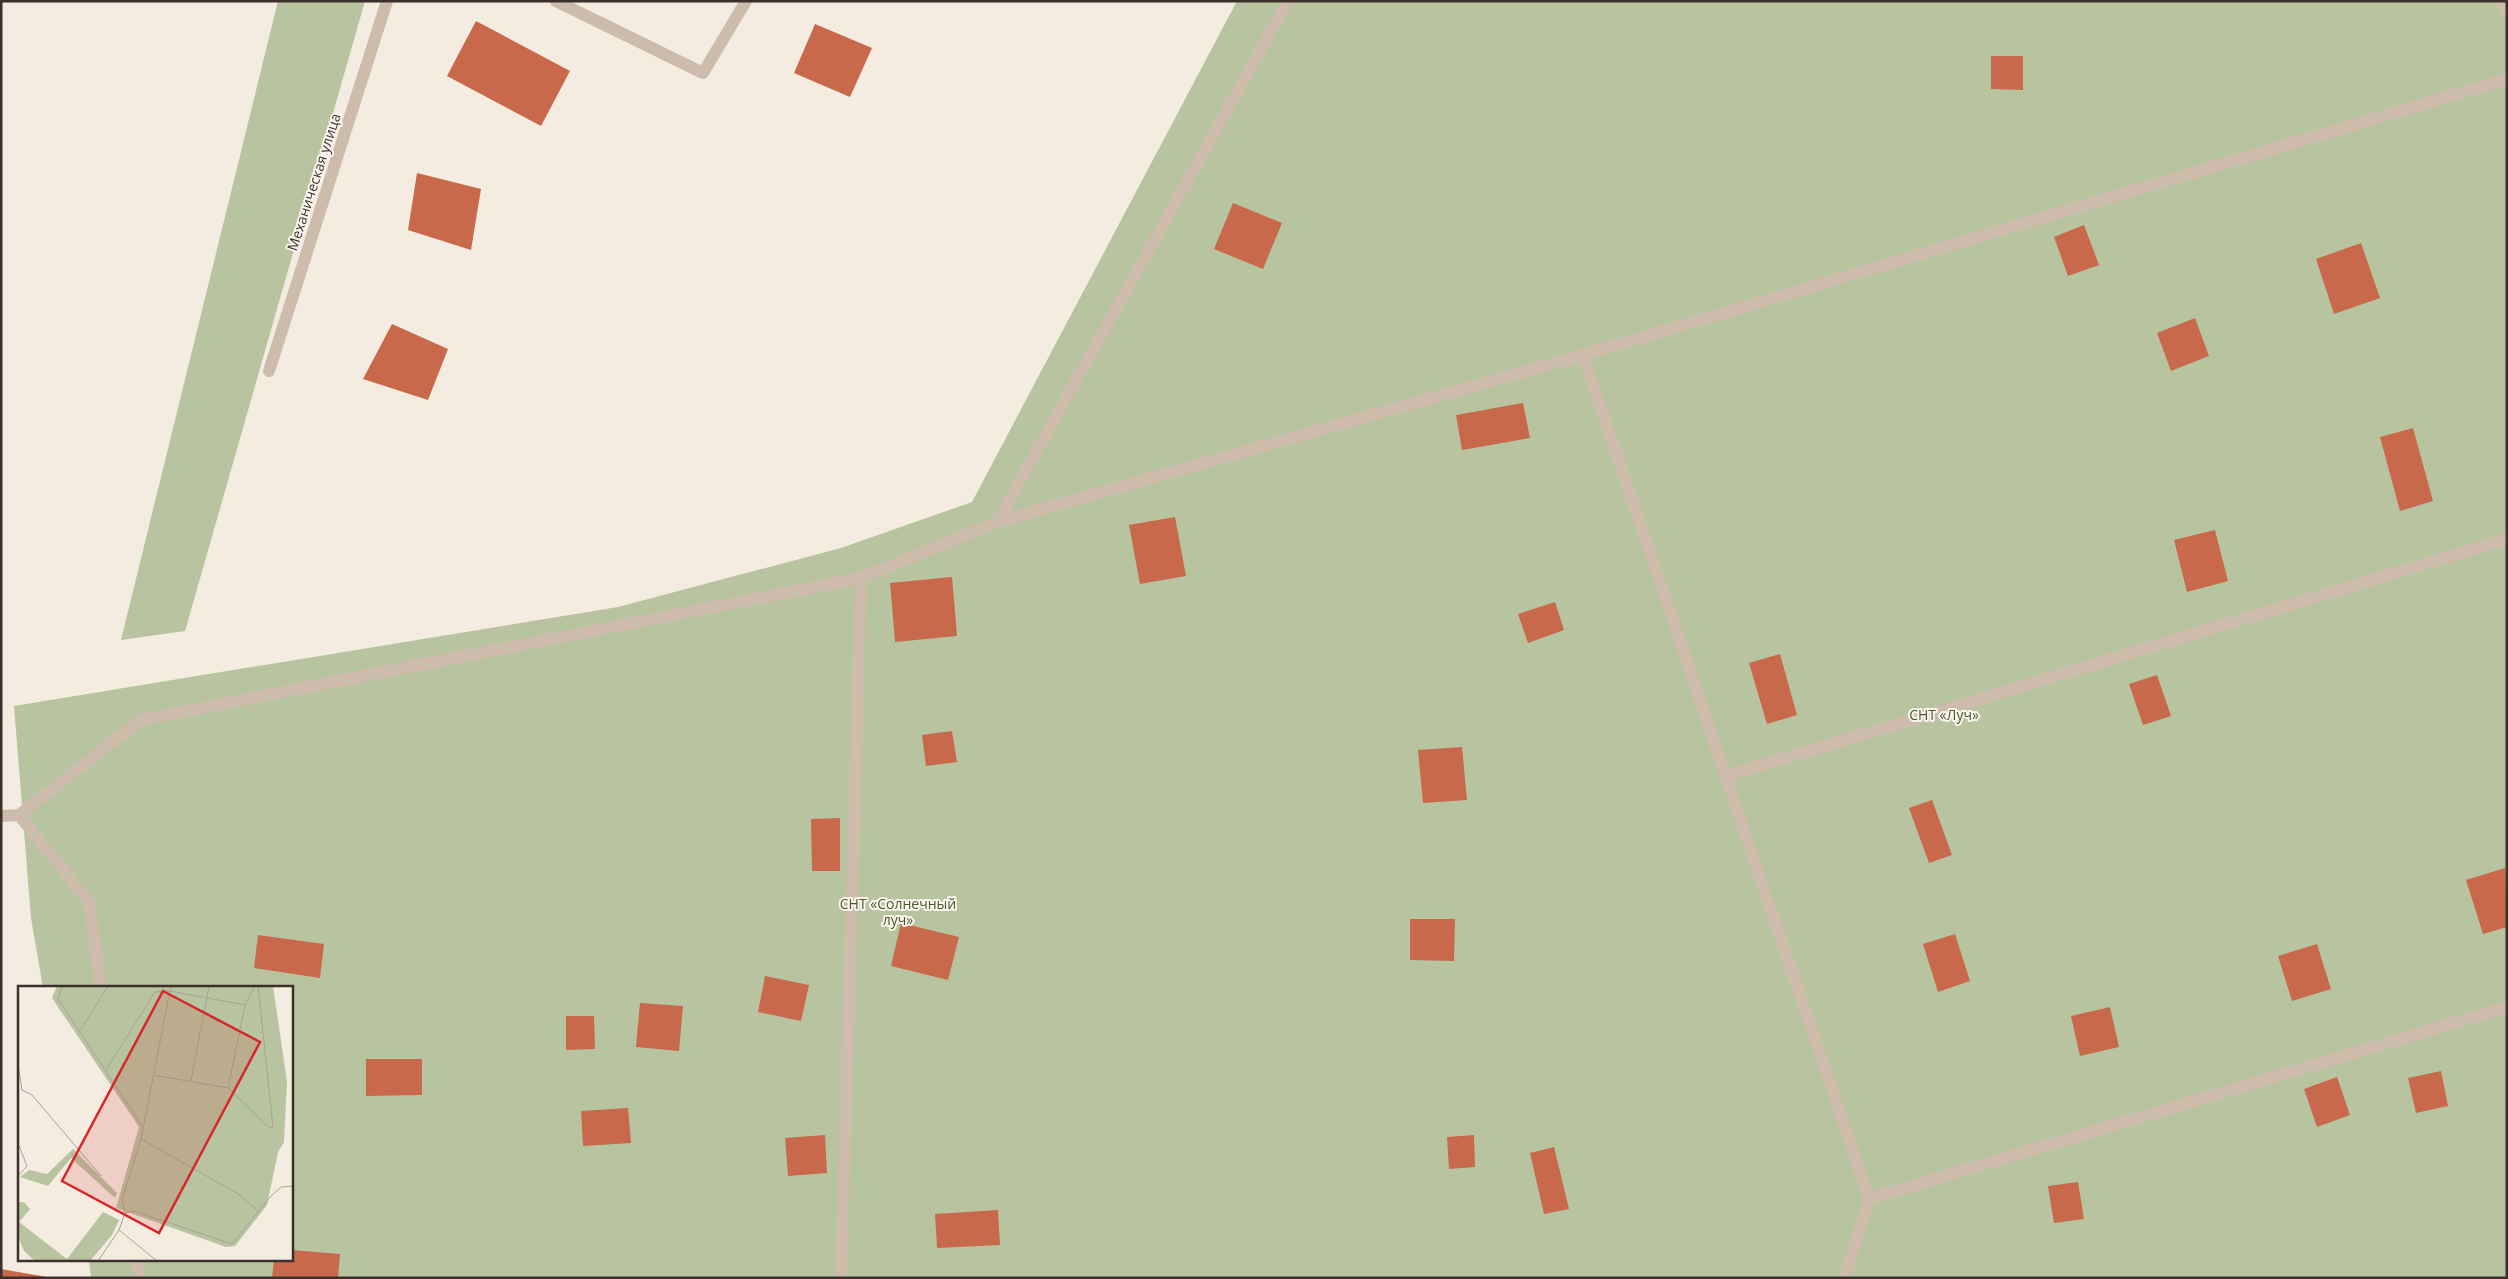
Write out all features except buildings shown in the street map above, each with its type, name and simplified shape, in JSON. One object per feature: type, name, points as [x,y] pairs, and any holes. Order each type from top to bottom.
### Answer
[{"type":"street","name":"Механическая улица","points":[[268,371],[387,1]]},
{"type":"street","points":[[556,1],[703,73],[746,1]]},
{"type":"street","points":[[997,522],[1288,1]]},
{"type":"street","points":[[2500,1],[2507,12]]},
{"type":"street","points":[[1,816],[19,815],[141,720],[861,578],[997,522],[1583,355],[2507,80]]},
{"type":"street","points":[[1583,355],[1868,1199],[1845,1278]]},
{"type":"street","points":[[1726,776],[2507,539]]},
{"type":"street","points":[[841,1278],[861,578]]},
{"type":"street","points":[[19,815],[89,902],[101,986]]},
{"type":"street","points":[[1868,1199],[2507,1007]]},
{"type":"street","points":[[137,1262],[139,1278]]},
{"type":"green space","points":[[278,1],[365,1],[185,631],[121,640]]},
{"type":"green space","name":"СНТ «Луч»","points":[[1237,1],[2507,1],[2507,1278],[91,1278],[89,1262],[292,1262],[292,986],[43,986],[31,918],[14,706],[618,607],[841,548],[972,502]]},
{"type":"park label","name":"СНТ «Солнечный луч»","points":[[898,912]]}]
